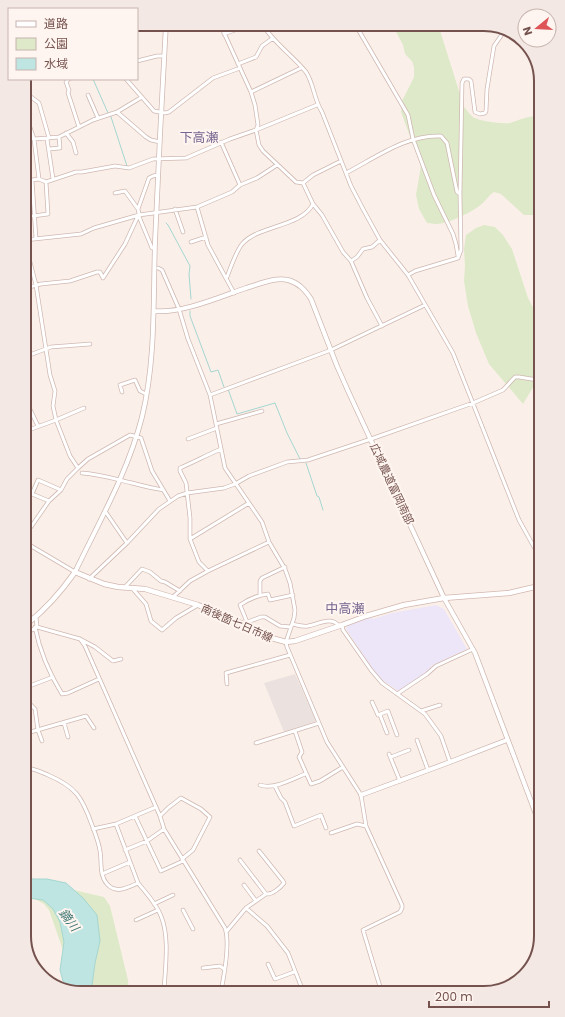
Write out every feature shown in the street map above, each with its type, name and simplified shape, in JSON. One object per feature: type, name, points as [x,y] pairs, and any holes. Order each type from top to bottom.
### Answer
[{"type":"main road","name":"南後箇七日市線","points":[[75,572],[104,584],[145,589],[173,597],[245,623],[268,637],[286,642],[295,641],[366,616],[388,610],[444,598],[497,594],[534,587]]},
{"type":"main road","points":[[31,621],[58,595],[75,572]]},
{"type":"street","points":[[31,546],[75,572],[125,469],[136,437],[146,394],[154,311],[156,212],[166,31]]},
{"type":"street","points":[[223,31],[251,92],[255,105],[258,125],[256,130],[259,145],[263,152],[296,182],[303,183],[313,175],[341,161]]},
{"type":"street","points":[[224,34],[232,31]]},
{"type":"street","points":[[267,31],[310,79],[318,105],[346,173],[363,209],[380,240],[408,275],[453,354],[519,520],[534,547]]},
{"type":"street","points":[[359,31],[408,115],[413,139],[434,195],[453,234],[458,258]]},
{"type":"street","points":[[458,258],[461,250],[460,194],[462,83],[464,79],[471,80],[475,112],[480,114],[485,113],[486,89],[494,46],[502,35]]},
{"type":"street","points":[[127,80],[154,111],[165,113],[174,108],[213,78],[256,57],[262,46],[273,38]]},
{"type":"street","points":[[138,61],[157,56],[164,56]]},
{"type":"street","points":[[251,92],[301,68]]},
{"type":"street","points":[[68,80],[66,82],[69,90],[68,93],[79,127]]},
{"type":"street","points":[[88,95],[98,118]]},
{"type":"street","points":[[31,97],[39,102],[48,138],[48,149],[53,179]]},
{"type":"street","points":[[31,138],[59,137],[98,118],[117,112],[142,97]]},
{"type":"street","points":[[36,239],[33,216],[32,180],[39,179],[46,182],[76,172],[115,166],[129,168],[154,159],[186,158],[222,142],[318,105]]},
{"type":"street","points":[[117,112],[146,137],[160,142]]},
{"type":"street","points":[[31,130],[34,139],[39,179]]},
{"type":"street","points":[[66,133],[72,142],[76,153]]},
{"type":"street","points":[[346,173],[402,143],[413,139],[441,136],[446,143],[457,192],[460,194]]},
{"type":"street","points":[[48,149],[60,148],[59,137]]},
{"type":"street","points":[[222,142],[240,186]]},
{"type":"street","points":[[31,240],[81,234],[94,228],[139,215],[197,206],[232,192],[277,165]]},
{"type":"street","points":[[138,209],[150,178],[158,175]]},
{"type":"street","points":[[33,216],[48,214],[46,182]]},
{"type":"street","points":[[303,183],[313,204],[322,215],[343,252],[351,261],[367,298],[382,326]]},
{"type":"street","points":[[115,193],[125,191],[138,209],[140,219],[152,248]]},
{"type":"street","points":[[227,277],[242,244],[253,236],[307,212],[313,204]]},
{"type":"street","points":[[197,206],[206,237],[215,259],[227,277],[234,293]]},
{"type":"street","points":[[175,209],[183,232]]},
{"type":"street","points":[[31,286],[66,282],[97,272],[100,272],[103,278],[125,244],[139,215]]},
{"type":"street","points":[[191,242],[206,237]]},
{"type":"street","points":[[351,261],[357,257],[363,249],[372,247],[380,240]]},
{"type":"street","points":[[408,275],[416,270],[458,258]]},
{"type":"street","points":[[31,265],[36,285],[50,375],[55,391],[53,406],[56,420],[70,456],[78,468]]},
{"type":"street","points":[[158,268],[162,270],[179,310],[188,339],[210,394],[225,468],[262,522],[269,542],[285,567],[293,595],[295,610],[286,642],[290,655],[328,742],[361,795],[366,826],[394,885],[402,908],[400,912],[363,930],[380,986]]},
{"type":"street","name":"広域農道富岡南部","points":[[154,311],[162,312],[179,310],[272,280],[284,279],[295,282],[305,290],[312,299],[331,350],[444,598],[473,649],[534,810]]},
{"type":"street","points":[[210,394],[331,350],[425,305]]},
{"type":"street","points":[[31,355],[46,348],[90,344]]},
{"type":"street","points":[[89,579],[127,543],[159,509],[178,496],[187,493],[224,488],[249,476],[287,462],[308,460],[473,403],[503,390],[515,377],[534,379]]},
{"type":"street","points":[[122,392],[120,385],[135,380],[140,391],[146,394]]},
{"type":"street","points":[[31,428],[84,408]]},
{"type":"street","points":[[31,411],[38,426]]},
{"type":"street","points":[[216,424],[262,411]]},
{"type":"street","points":[[188,440],[217,428]]},
{"type":"street","points":[[31,527],[49,501],[61,490],[69,477],[78,468],[88,459],[130,435],[143,440],[152,471],[170,501]]},
{"type":"street","points":[[208,571],[199,562],[190,539],[190,518],[186,483],[180,468],[221,449]]},
{"type":"street","points":[[82,473],[92,473],[164,490]]},
{"type":"street","points":[[49,501],[32,494],[38,480],[61,490]]},
{"type":"street","points":[[190,539],[222,518],[249,503]]},
{"type":"street","points":[[105,511],[127,543]]},
{"type":"street","points":[[173,597],[190,581],[269,542]]},
{"type":"street","points":[[260,595],[260,581],[262,578],[285,567]]},
{"type":"street","points":[[125,587],[142,569],[150,572],[160,581],[165,582],[180,591]]},
{"type":"street","points":[[132,588],[146,604],[151,621],[162,630],[176,618],[198,606]]},
{"type":"street","points":[[293,595],[270,600],[268,594],[250,599],[240,605],[245,623],[261,617],[265,617],[280,626],[308,626],[330,621],[336,623],[340,626],[382,683],[425,714],[441,736],[450,762]]},
{"type":"street","points":[[36,617],[36,627],[46,665],[62,694],[68,693],[99,679]]},
{"type":"street","points":[[31,631],[36,627]]},
{"type":"street","points":[[36,627],[80,639],[96,646],[113,661],[121,659]]},
{"type":"street","points":[[80,639],[85,646],[116,715],[164,828],[226,932],[227,936],[222,986]]},
{"type":"street","points":[[397,694],[427,674],[436,666],[473,649]]},
{"type":"street","points":[[227,684],[226,673],[290,655]]},
{"type":"street","points":[[31,685],[53,677]]},
{"type":"street","points":[[372,702],[378,716],[388,711],[397,735]]},
{"type":"street","points":[[31,705],[35,709],[38,730],[42,741]]},
{"type":"street","points":[[421,712],[440,705]]},
{"type":"street","points":[[380,714],[387,733]]},
{"type":"street","points":[[31,732],[86,716],[94,728]]},
{"type":"street","points":[[64,723],[68,736]]},
{"type":"street","points":[[256,743],[319,723]]},
{"type":"street","points":[[295,731],[302,752],[299,757],[311,784],[320,781],[343,767]]},
{"type":"street","points":[[417,740],[428,770]]},
{"type":"street","points":[[361,795],[507,740]]},
{"type":"street","points":[[400,781],[390,755],[409,750]]},
{"type":"street","points":[[31,768],[52,776],[65,783],[79,795],[100,850],[102,874],[106,883],[117,890],[138,883]]},
{"type":"street","points":[[260,785],[264,787],[275,786],[306,774]]},
{"type":"street","points":[[275,786],[281,798],[285,802],[294,826],[321,815],[326,828]]},
{"type":"street","points":[[135,816],[161,871],[182,860],[193,850],[210,817],[201,809],[181,798],[160,816]]},
{"type":"street","points":[[93,829],[116,824],[156,808]]},
{"type":"street","points":[[116,824],[138,883],[161,916],[166,943],[164,986]]},
{"type":"street","points":[[331,833],[357,824],[366,826]]},
{"type":"street","points":[[125,850],[147,841],[164,828]]},
{"type":"street","points":[[226,932],[246,908],[266,894],[270,894],[284,883],[284,880],[259,851]]},
{"type":"street","points":[[240,860],[266,894]]},
{"type":"street","points":[[102,874],[130,862]]},
{"type":"street","points":[[244,885],[256,901]]},
{"type":"street","points":[[154,904],[173,895]]},
{"type":"street","points":[[246,908],[268,926],[288,953],[301,986]]},
{"type":"street","points":[[136,920],[158,910]]},
{"type":"street","points":[[183,910],[193,929]]},
{"type":"street","points":[[268,964],[275,979],[294,972]]},
{"type":"street","points":[[203,968],[220,966],[224,969]]},
{"type":"shaded area","points":[[436,605],[444,609],[467,649],[431,666],[426,673],[398,691],[382,680],[373,670],[346,629],[347,626],[371,617],[373,619],[392,613]]},
{"type":"shaded area","points":[[295,674],[316,721],[284,732],[264,683]]},
{"type":"green space","points":[[396,31],[440,31],[464,107],[473,117],[497,123],[510,123],[526,117],[534,116],[534,215],[524,215],[501,194],[494,192],[483,203],[468,213],[448,222],[436,224],[427,223],[419,209],[416,195],[421,166],[401,112],[402,101],[414,77],[414,67],[412,61],[405,54],[403,45]]},
{"type":"green space","points":[[484,225],[495,227],[503,235],[512,249],[528,298],[534,309],[534,386],[523,404],[489,364],[476,333],[468,306],[464,281],[464,249],[466,235],[476,228]]},
{"type":"green space","points":[[31,877],[43,883],[104,897],[110,906],[128,986],[75,985],[49,910],[44,904],[31,897]]},
{"type":"water","name":"鏑川","points":[[31,879],[47,879],[66,883],[83,898],[97,915],[100,941],[92,986],[78,986],[63,982],[60,970],[64,942],[60,922],[53,909],[43,900],[31,898]]},
{"type":"waterway","points":[[93,80],[111,117],[127,166]]},
{"type":"waterway","points":[[166,223],[190,266],[189,274],[191,299]]},
{"type":"waterway","points":[[190,311],[190,316],[211,372],[218,370],[224,387]]},
{"type":"waterway","points":[[228,389],[237,414],[275,403],[287,433],[300,459]]},
{"type":"waterway","points":[[306,463],[323,510]]},
{"type":"district","name":"下高瀬","points":[[199,137]]},
{"type":"district","name":"中高瀬","points":[[345,608]]}]
